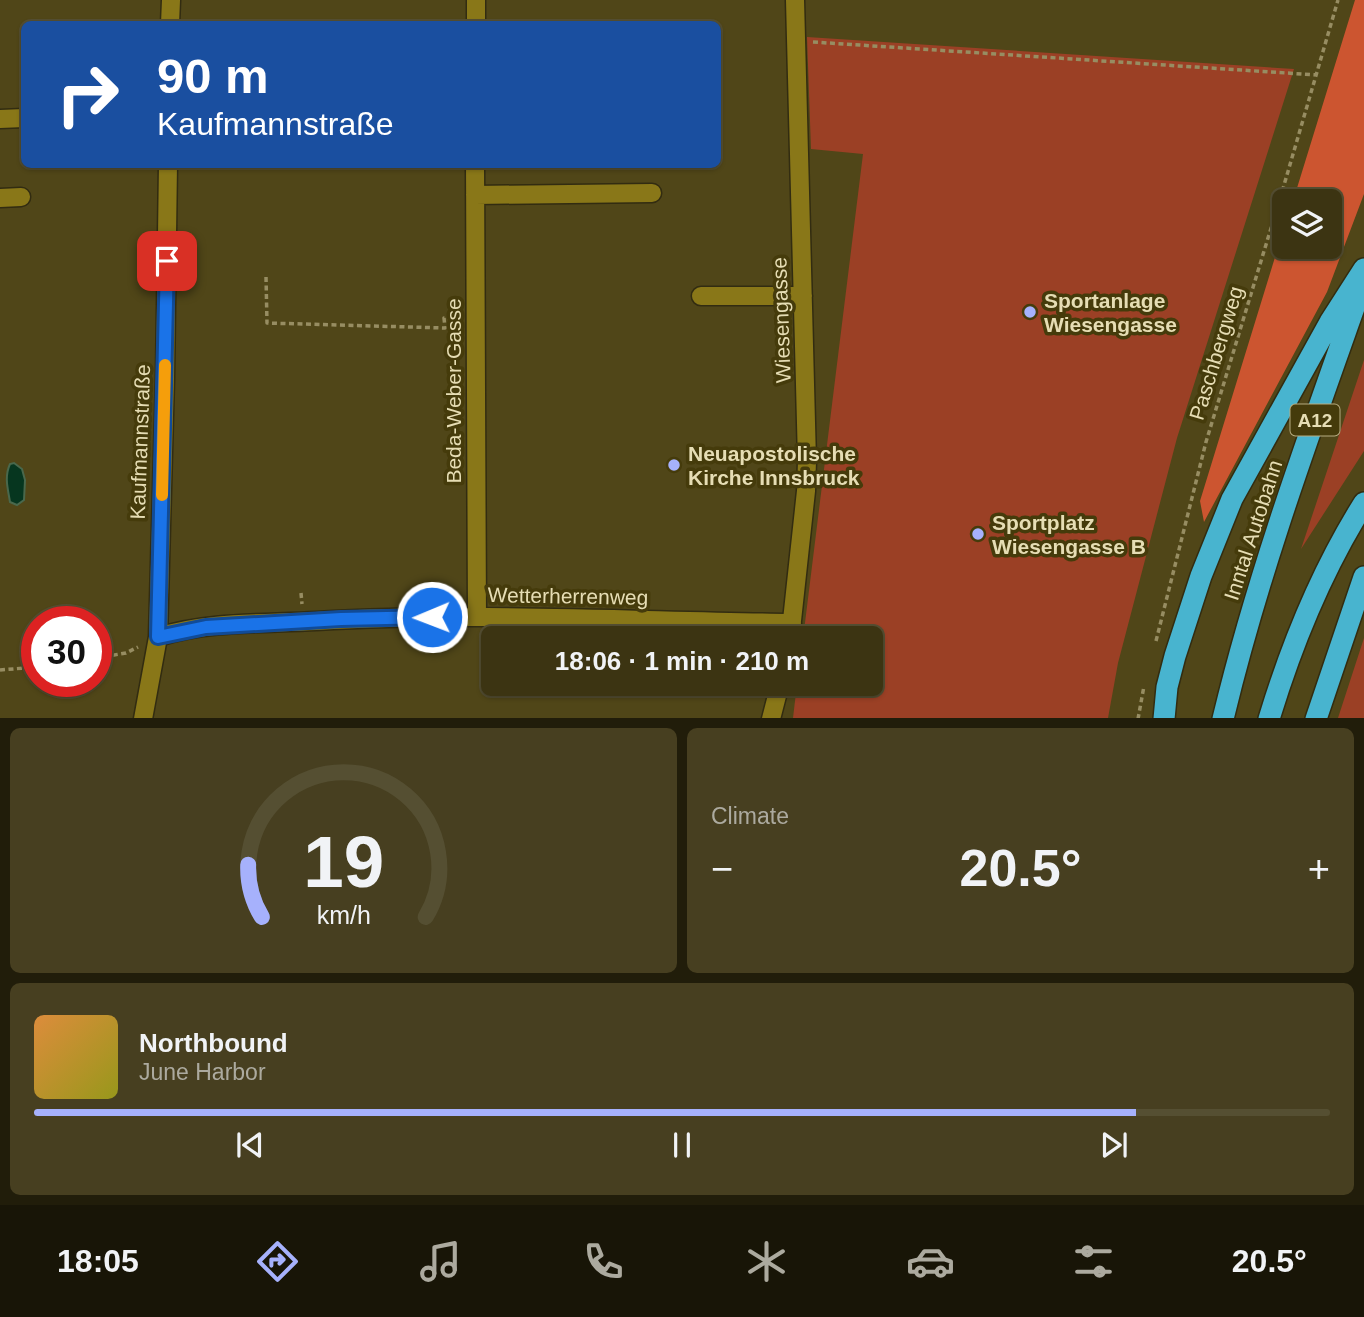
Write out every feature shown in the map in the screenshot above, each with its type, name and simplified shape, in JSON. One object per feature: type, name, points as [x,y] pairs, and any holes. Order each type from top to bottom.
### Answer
[{"type":"highway","points":[[1164,718],[1167,687],[1175,656],[1201,576],[1233,499],[1330,322],[1364,269]]},
{"type":"highway","name":"Inntal Autobahn","points":[[1223,718],[1267,560],[1364,280]]},
{"type":"highway","points":[[1269,718],[1282,676],[1314,596],[1364,503]]},
{"type":"highway","points":[[1316,718],[1364,577]]},
{"type":"street","points":[[170,21],[171,0]]},
{"type":"street","points":[[475,21],[476,0]]},
{"type":"street","name":"Wiesengasse","points":[[791,626],[807,461],[795,0]]},
{"type":"street","points":[[0,119],[21,118]]},
{"type":"street","name":"Kaufmannstraße","points":[[143,718],[158,637],[168,168]]},
{"type":"street","name":"Beda-Weber-Gasse","points":[[475,168],[477,617]]},
{"type":"street","points":[[475,195],[652,193]]},
{"type":"street","points":[[0,198],[21,197]]},
{"type":"street","points":[[701,296],[803,296]]},
{"type":"street","name":"Wetterherrenweg","points":[[158,637],[206,627],[341,619],[477,617],[679,626]]},
{"type":"street","points":[[771,718],[777,696]]},
{"type":"path","name":"Paschbergweg","points":[[1153,652],[1206,442],[1338,0]]},
{"type":"path","points":[[796,40],[1317,75]]},
{"type":"path","points":[[266,277],[267,323],[444,328],[444,318],[476,318]]},
{"type":"path","points":[[112,655],[127,653],[158,637]]},
{"type":"path","points":[[0,670],[21,668]]},
{"type":"path","points":[[1138,718],[1146,678]]},
{"type":"shaded area","points":[[1355,0],[1364,0],[1364,194],[1342,252],[1342,189],[1297,189]]},
{"type":"shaded area","name":"Sportanlage Wiesengasse","points":[[807,37],[1294,69],[1177,438],[1118,663],[1108,718],[793,718],[796,696],[883,696],[883,626],[805,626],[863,154],[811,149]]},
{"type":"shaded area","points":[[1274,259],[1339,259],[1327,292],[1204,522],[1200,501]]},
{"type":"shaded area","points":[[1364,360],[1364,451],[1301,549]]},
{"type":"shaded area","points":[[14,463],[22,469],[25,480],[24,500],[17,505],[10,502],[7,483],[8,469],[10,464]]},
{"type":"shaded area","points":[[1364,638],[1364,718],[1338,718]]},
{"type":"slow traffic","points":[[162,495],[165,365]]},
{"type":"place","name":"Sportanlage Wiesengasse","points":[[1030,312]]},
{"type":"place","name":"Neuapostolische Kirche Innsbruck","points":[[674,465]]},
{"type":"place","name":"Sportplatz Wiesengasse B","points":[[978,534]]},
{"type":"route","points":[[167,261],[158,637],[171,632],[206,627],[432,617]]}]
